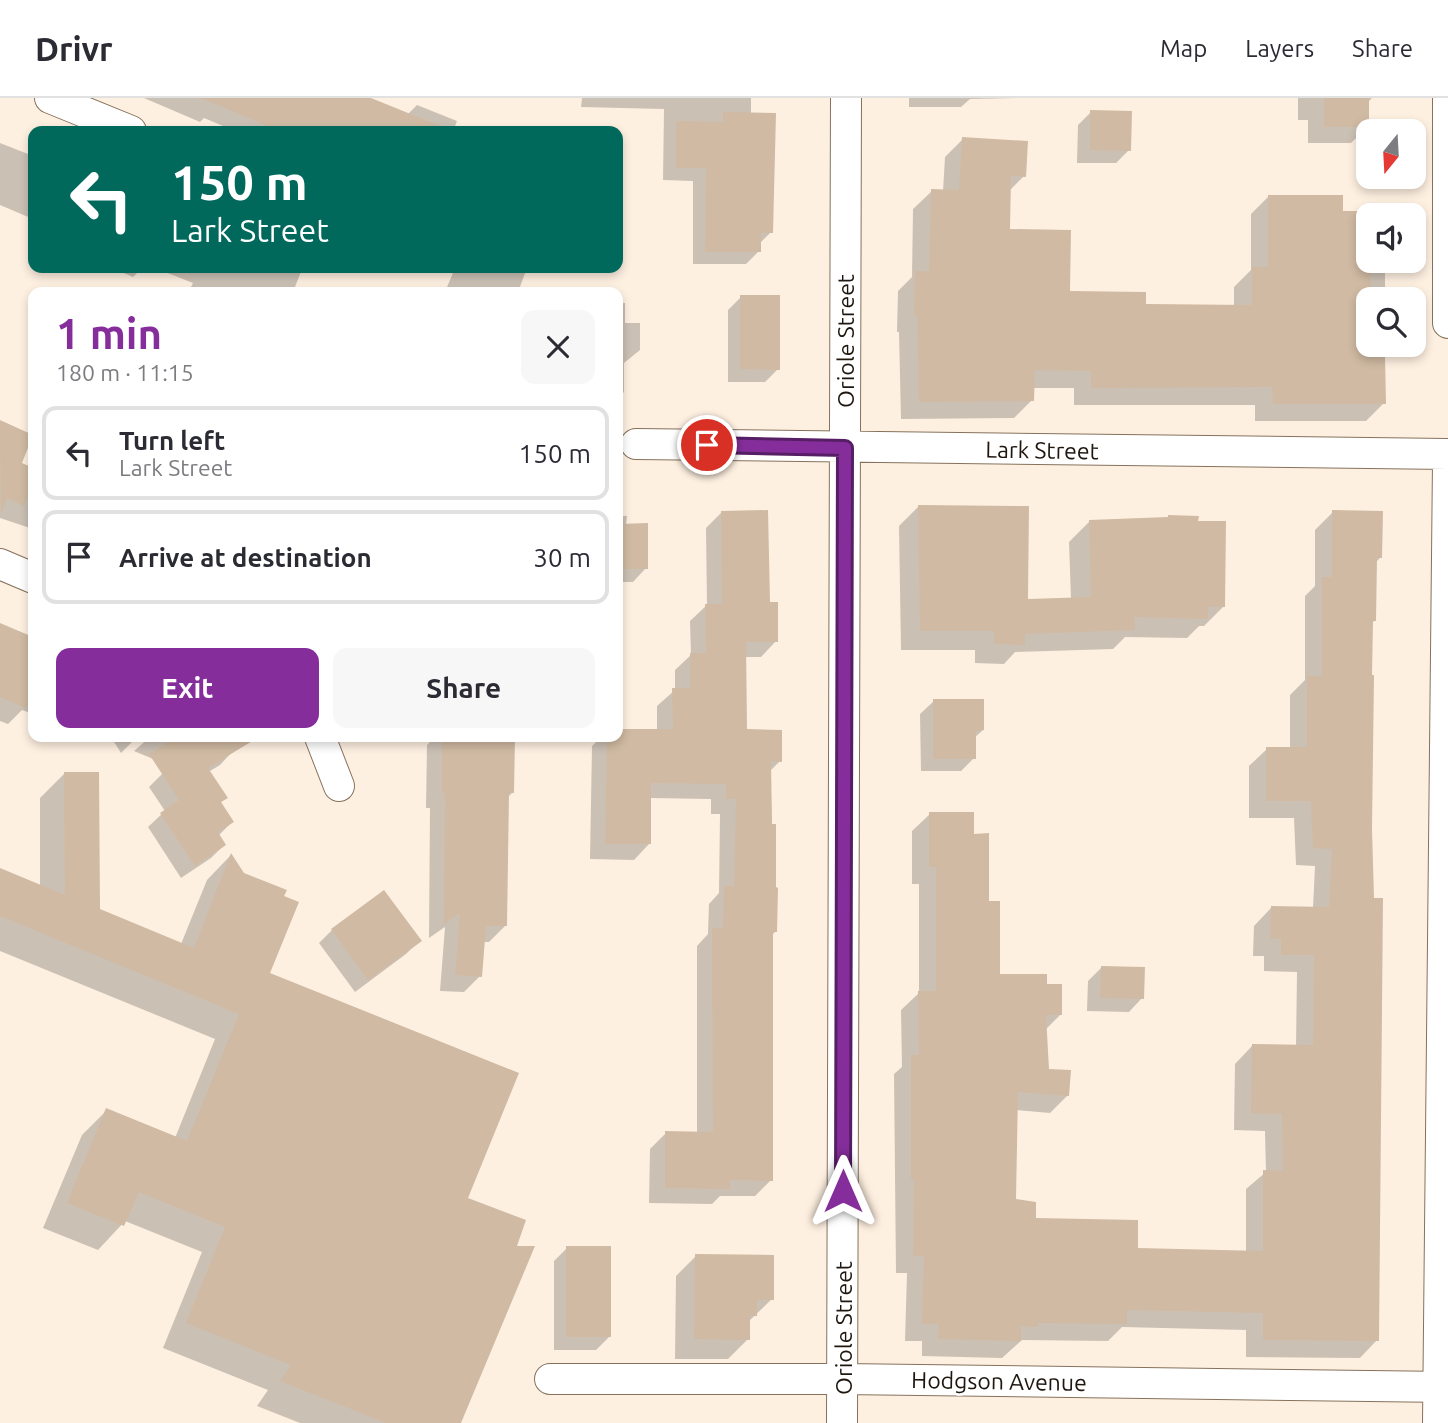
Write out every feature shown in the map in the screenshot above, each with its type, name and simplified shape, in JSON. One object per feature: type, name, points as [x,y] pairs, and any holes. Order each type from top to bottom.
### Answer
[{"type":"street","points":[[50,98],[119,126]]},
{"type":"street","name":"Oriole Street","points":[[842,1423],[846,98]]},
{"type":"street","points":[[1448,98],[1448,323]]},
{"type":"street","name":"Lark Street","points":[[636,444],[1448,454]]},
{"type":"street","points":[[1438,1423],[1443,1387],[1448,461]]},
{"type":"street","points":[[0,564],[28,576]]},
{"type":"street","points":[[322,742],[339,786]]},
{"type":"street","name":"Hodgson Avenue","points":[[550,1379],[843,1379],[1443,1387]]},
{"type":"building","points":[[201,98],[371,98],[440,126],[268,126]]},
{"type":"building","points":[[1324,98],[1369,98],[1369,119],[1356,119],[1356,127],[1324,127]]},
{"type":"building","points":[[1090,110],[1132,111],[1131,151],[1090,150]]},
{"type":"building","points":[[723,112],[776,113],[773,233],[761,233],[761,252],[705,252],[706,168],[676,168],[676,121],[723,122]]},
{"type":"building","points":[[962,137],[1028,141],[1026,177],[1011,176],[1010,229],[1071,230],[1070,291],[1146,292],[1146,304],[1252,305],[1252,267],[1268,267],[1268,195],[1343,195],[1343,211],[1356,211],[1356,273],[1371,273],[1370,287],[1356,287],[1356,357],[1385,357],[1386,404],[1273,404],[1272,387],[1091,388],[1091,371],[1035,370],[1034,401],[919,402],[917,315],[914,315],[915,271],[929,271],[931,189],[959,190]]},
{"type":"building","points":[[740,295],[780,295],[780,370],[740,369]]},
{"type":"building","points":[[0,420],[28,433],[28,448],[22,463],[28,466],[28,497],[24,506],[7,498],[1,514]]},
{"type":"building","points":[[918,505],[1029,506],[1028,599],[1091,597],[1089,520],[1168,515],[1199,516],[1198,521],[1226,521],[1225,607],[1208,607],[1208,619],[1134,617],[1135,630],[1025,634],[1025,645],[994,644],[994,631],[920,631]]},
{"type":"building","points":[[768,510],[770,602],[778,602],[778,642],[746,642],[747,729],[782,730],[782,762],[771,761],[772,824],[776,824],[778,888],[777,932],[773,932],[773,1181],[730,1180],[730,1189],[665,1188],[665,1131],[713,1132],[712,928],[723,929],[724,886],[734,886],[736,799],[726,799],[726,784],[651,783],[651,844],[605,844],[607,742],[623,742],[623,729],[673,729],[672,688],[690,688],[690,653],[706,653],[705,604],[722,604],[721,511]]},
{"type":"building","points":[[1332,510],[1383,511],[1382,558],[1377,558],[1372,675],[1374,898],[1383,898],[1379,1341],[1263,1340],[1263,1313],[1127,1310],[1127,1324],[1038,1323],[1038,1327],[1021,1326],[1021,1341],[938,1339],[939,1324],[922,1324],[924,1256],[913,1256],[914,1180],[911,1180],[911,1055],[919,1055],[918,991],[936,991],[936,867],[929,867],[929,812],[974,812],[974,834],[989,833],[989,901],[1000,901],[1000,974],[1047,974],[1047,984],[1062,984],[1062,1015],[1046,1015],[1049,1069],[1071,1070],[1069,1096],[1018,1092],[1016,1199],[1036,1202],[1036,1218],[1138,1220],[1138,1248],[1263,1251],[1263,1170],[1283,1171],[1282,1114],[1251,1113],[1252,1044],[1313,1045],[1314,955],[1281,955],[1281,939],[1270,939],[1271,906],[1329,907],[1332,849],[1313,848],[1311,801],[1266,801],[1266,747],[1307,747],[1307,676],[1322,676],[1322,577],[1332,577]]},
{"type":"building","points":[[648,523],[648,569],[623,569],[623,524]]},
{"type":"building","points":[[0,623],[28,635],[28,703],[26,708],[0,697]]},
{"type":"building","points":[[933,699],[984,699],[984,730],[976,731],[976,759],[933,759]]},
{"type":"building","points":[[168,742],[251,742],[208,768],[228,798],[221,802],[234,822],[218,832],[226,845],[195,866],[160,813],[179,800],[149,754]]},
{"type":"building","points":[[442,742],[515,742],[514,793],[509,793],[507,926],[486,926],[482,977],[455,975],[460,913],[444,924],[445,793],[442,793]]},
{"type":"building","points":[[64,772],[99,772],[100,909],[194,948],[231,853],[244,873],[287,890],[284,896],[299,902],[270,973],[519,1073],[468,1198],[526,1220],[517,1246],[535,1246],[461,1423],[386,1423],[280,1381],[291,1365],[186,1323],[225,1227],[139,1192],[124,1226],[67,1203],[106,1108],[187,1141],[239,1014],[0,916],[0,868],[65,895]]},
{"type":"building","points":[[384,890],[422,941],[368,980],[331,929]]},
{"type":"building","points":[[1101,966],[1145,967],[1144,999],[1100,998]]},
{"type":"building","points":[[566,1246],[611,1246],[611,1337],[566,1337]]},
{"type":"building","points":[[695,1254],[774,1255],[774,1300],[757,1300],[757,1316],[750,1316],[750,1340],[694,1339]]},
{"type":"route","points":[[707,445],[845,448],[843,1191]]}]
